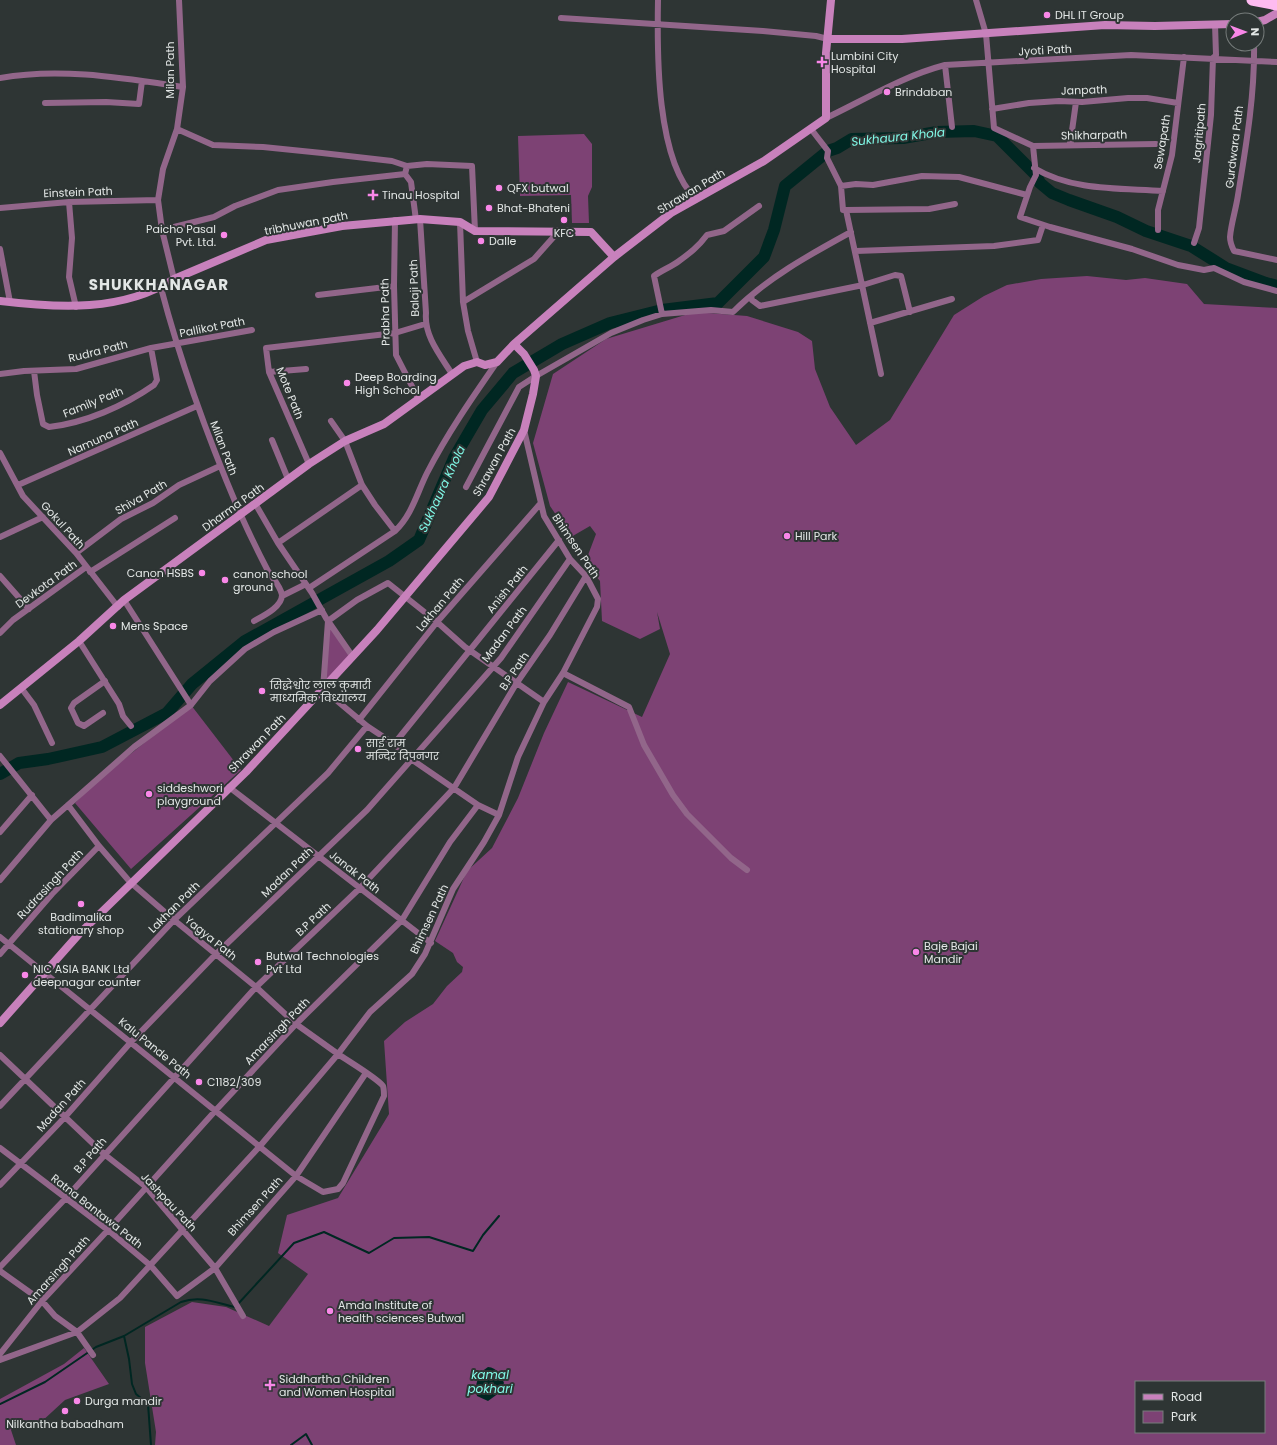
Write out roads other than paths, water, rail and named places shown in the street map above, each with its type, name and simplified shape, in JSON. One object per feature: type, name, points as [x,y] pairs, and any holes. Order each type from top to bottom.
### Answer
[{"type":"highway","points":[[1252,0],[1277,5]]},
{"type":"street","name":"Milan Path","points":[[174,279],[162,230],[158,200],[163,169],[178,129],[183,87],[179,0]]},
{"type":"street","points":[[658,0],[658,61],[667,140],[676,168],[686,189],[696,199]]},
{"type":"street","points":[[826,118],[826,53],[830,0]]},
{"type":"street","points":[[976,0],[986,34],[992,120],[996,131],[1033,146],[1034,168],[1036,175],[1020,216],[1043,225],[1132,249],[1178,265],[1204,270],[1214,268],[1244,282],[1277,291]]},
{"type":"street","points":[[1265,20],[1277,13]]},
{"type":"street","points":[[560,18],[763,31],[816,36],[828,39],[902,39],[1105,25],[1155,26],[1225,24]]},
{"type":"street","name":"Jagritipath","points":[[1194,243],[1199,228],[1211,115],[1214,58],[1216,55],[1215,24]]},
{"type":"street","name":"Gurdwara Path","points":[[1254,52],[1243,165],[1235,216],[1230,236],[1234,251],[1277,260]]},
{"type":"street","name":"Jyoti Path","points":[[826,118],[899,80],[921,71],[945,65],[988,64],[1132,55],[1277,62]]},
{"type":"street","name":"Sewapath","points":[[1158,230],[1158,210],[1172,155],[1184,57]]},
{"type":"street","points":[[945,65],[952,127]]},
{"type":"street","points":[[0,78],[26,74],[58,74],[142,81],[183,87]]},
{"type":"street","points":[[45,103],[106,102],[131,105],[139,104],[142,81]]},
{"type":"street","name":"Janpath","points":[[992,109],[1029,103],[1059,101],[1076,102],[1128,98],[1147,98],[1178,103]]},
{"type":"street","points":[[1070,145],[1076,102]]},
{"type":"street","name":"Shrawan Path","points":[[282,596],[309,588],[395,531],[405,522],[427,473],[454,426],[497,362],[514,344],[614,257],[671,214],[764,161],[826,118]]},
{"type":"street","points":[[178,129],[213,145],[263,147],[322,153],[392,161],[407,166],[427,164],[472,166],[475,232],[591,232],[614,257]]},
{"type":"street","points":[[811,129],[828,152],[827,158],[841,186],[843,210],[846,210],[856,251],[881,374]]},
{"type":"street","name":"Shikharpath","points":[[1033,146],[1156,144]]},
{"type":"street","points":[[162,230],[214,217],[235,206],[278,190],[405,174],[407,166]]},
{"type":"street","points":[[1034,168],[1054,179],[1072,183],[1163,191]]},
{"type":"street","name":"Balaji Path","points":[[405,174],[412,182],[418,219],[426,313],[425,324],[435,346],[452,374]]},
{"type":"street","points":[[841,186],[856,184],[873,185],[922,176],[959,177],[1027,195]]},
{"type":"street","name":"Einstein Path","points":[[0,208],[69,202],[158,200]]},
{"type":"street","points":[[69,202],[72,238],[69,277],[76,307]]},
{"type":"street","points":[[846,210],[929,209],[955,204]]},
{"type":"street","points":[[662,314],[654,276],[680,261],[685,255],[696,250],[706,235],[724,231],[759,206]]},
{"type":"street","name":"tribhuwan path","points":[[0,301],[76,307],[120,300],[160,288],[174,279],[266,240],[342,226],[418,219],[460,222],[475,232]]},
{"type":"street","name":"Prabha Path","points":[[395,220],[394,286],[396,355],[418,398]]},
{"type":"street","points":[[460,222],[463,302],[468,331],[477,362]]},
{"type":"street","points":[[856,251],[994,246],[1038,240],[1043,225]]},
{"type":"street","points":[[463,302],[534,259],[558,232]]},
{"type":"street","points":[[466,487],[519,387],[534,373],[611,333],[662,314],[711,310],[733,312],[790,266],[851,232]]},
{"type":"street","points":[[0,249],[10,302]]},
{"type":"street","points":[[751,296],[752,300],[760,306],[862,285],[895,275],[901,276],[910,312]]},
{"type":"street","points":[[318,295],[394,286]]},
{"type":"street","name":"Milan Path","points":[[160,288],[176,344],[197,406],[220,466],[241,515],[282,596]]},
{"type":"street","points":[[870,323],[952,299]]},
{"type":"street","points":[[395,333],[425,324]]},
{"type":"street","name":"Pallikot Path","points":[[176,344],[252,330]]},
{"type":"street","name":"Mote Path","points":[[309,464],[270,372],[266,348],[312,341],[395,333]]},
{"type":"street","name":"Rudra Path","points":[[0,374],[76,369],[151,348],[176,344]]},
{"type":"street","points":[[514,344],[524,354],[534,373]]},
{"type":"street","name":"Family Path","points":[[34,371],[41,416],[44,424],[49,428],[76,422],[116,406],[154,385],[157,380],[151,348]]},
{"type":"street","name":"Dharma Path","points":[[0,705],[22,689],[79,641],[124,600],[309,464],[345,441],[384,424],[464,366],[477,362],[485,365],[497,362]]},
{"type":"street","points":[[270,372],[306,369]]},
{"type":"street","name":"Shrawan Path","points":[[0,1023],[79,934],[130,882],[246,772],[377,630],[403,597],[489,498],[524,430],[533,394],[534,373]]},
{"type":"street","name":"Namuna Path","points":[[18,485],[197,406]]},
{"type":"street","points":[[331,421],[345,441],[362,484],[375,505],[395,531]]},
{"type":"street","name":"Bhimsen Path","points":[[178,1296],[215,1268],[296,1176],[323,1192],[338,1189],[343,1183],[384,1096],[383,1086],[338,1054],[370,1012],[412,974],[431,943],[453,889],[484,842],[498,815],[518,757],[544,702],[563,673],[597,607],[598,599],[586,576],[570,559],[544,516],[524,430]]},
{"type":"street","points":[[272,440],[288,479]]},
{"type":"street","name":"Gokul Path","points":[[0,454],[2,467],[18,485],[23,496],[76,553],[118,607]]},
{"type":"street","name":"Shiva Path","points":[[76,553],[121,519],[153,503],[180,485],[220,466]]},
{"type":"street","points":[[278,543],[362,484]]},
{"type":"street","points":[[256,504],[278,543],[353,657]]},
{"type":"street","name":"Lakhan Path","points":[[359,720],[438,622],[540,504]]},
{"type":"street","points":[[0,537],[43,517]]},
{"type":"street","name":"Devkota Path","points":[[0,633],[29,609],[88,570],[175,518]]},
{"type":"street","name":"Anish Path","points":[[394,744],[471,651],[559,540]]},
{"type":"street","name":"Madan Path","points":[[0,1185],[65,1117],[131,1042],[215,955],[367,810],[501,658],[570,559]]},
{"type":"street","points":[[0,576],[29,609]]},
{"type":"street","name":"B.P Path","points":[[0,1267],[64,1199],[256,987],[359,889],[454,788],[516,684],[547,640],[586,576]]},
{"type":"street","points":[[498,815],[478,805],[412,759],[394,744],[359,720],[323,689],[328,621],[357,600],[388,583],[395,587],[403,597],[438,622],[471,651],[516,684],[544,702]]},
{"type":"street","points":[[254,621],[271,611],[282,596]]},
{"type":"street","points":[[124,600],[189,702]]},
{"type":"street","points":[[0,880],[51,820],[134,747],[189,702],[245,649],[274,632],[322,610]]},
{"type":"street","points":[[79,641],[119,704],[123,716],[131,726]]},
{"type":"street","points":[[563,673],[629,707],[644,745],[687,814],[731,858],[747,870]]},
{"type":"street","points":[[103,713],[84,726],[78,723],[71,708],[74,703],[105,682]]},
{"type":"street","points":[[22,689],[34,705],[52,743]]},
{"type":"street","name":"Lakhan Path","points":[[0,1106],[174,920],[328,773],[367,726]]},
{"type":"street","points":[[0,756],[51,820]]},
{"type":"street","name":"Janak Path","points":[[229,787],[359,889],[431,943]]},
{"type":"street","points":[[0,832],[32,795]]},
{"type":"street","name":"Amarsingh Path","points":[[0,1354],[42,1301],[216,1110],[296,1024],[402,920],[450,842],[478,805]]},
{"type":"street","name":"Yagya Path","points":[[68,806],[99,846],[130,882],[215,955],[256,987],[296,1024],[338,1054]]},
{"type":"street","name":"Rudrasingh Path","points":[[0,954],[52,894],[99,846]]},
{"type":"street","name":"Kalu Pande Path","points":[[0,937],[296,1176]]},
{"type":"street","points":[[0,1360],[77,1332],[120,1298],[260,1146],[338,1054]]},
{"type":"street","name":"Jashpau Path","points":[[0,1055],[104,1154],[146,1187],[215,1268],[236,1301],[243,1316]]},
{"type":"street","points":[[296,1176],[366,1073]]},
{"type":"street","name":"Ratna Bantawa Path","points":[[0,1148],[64,1199],[108,1230],[151,1266],[178,1296]]},
{"type":"street","points":[[0,1271],[42,1301],[55,1316],[77,1332],[93,1355]]},
{"type":"water","name":"kamal pokhari","points":[[488,1367],[498,1372],[504,1383],[499,1393],[488,1401],[477,1396],[476,1388],[479,1376]]},
{"type":"waterway","name":"Sukhaura Khola","points":[[0,774],[19,763],[48,759],[102,747],[167,713],[192,684],[245,641],[389,561],[419,540],[454,458],[482,410],[513,373],[562,344],[610,323],[662,310],[718,303],[764,257],[774,230],[785,186],[828,151],[837,148],[852,139],[903,138],[937,132],[974,131],[997,136],[1036,175],[1040,183],[1052,193],[1117,217],[1146,231],[1191,246],[1226,268],[1277,286]]},
{"type":"waterway","points":[[238,1304],[294,1243],[324,1232],[369,1253],[394,1238],[429,1237],[473,1251],[483,1235],[499,1216]]},
{"type":"waterway","points":[[0,1404],[45,1382],[96,1347],[124,1336],[181,1302],[202,1299],[235,1307]]},
{"type":"waterway","points":[[124,1336],[132,1384],[136,1394],[148,1404],[151,1445]]},
{"type":"waterway","points":[[291,1445],[306,1434],[312,1445]]},
{"type":"place","name":"DHL IT Group","points":[[1047,15]]},
{"type":"place","name":"Lumbini City Hospital","points":[[822,62]]},
{"type":"place","name":"Brindaban","points":[[887,92]]},
{"type":"place","name":"QFX butwal","points":[[499,188]]},
{"type":"place","name":"Tinau Hospital","points":[[373,195]]},
{"type":"place","name":"Bhat-Bhateni","points":[[489,208]]},
{"type":"place","name":"KFC","points":[[564,220]]},
{"type":"place","name":"Paicho Pasal Pvt. Ltd.","points":[[224,235]]},
{"type":"place","name":"Dalle","points":[[481,241]]},
{"type":"place","name":"Deep Boarding High School","points":[[347,383]]},
{"type":"place","name":"Hill Park","points":[[787,536]]},
{"type":"place","name":"Canon HSBS","points":[[202,573]]},
{"type":"place","name":"canon school ground","points":[[225,580]]},
{"type":"place","name":"Mens Space","points":[[113,626]]},
{"type":"place","name":"सिद्धेश्वोर लाल कुमारी माध्यमिक विध्यालय","points":[[262,691]]},
{"type":"place","name":"साई राम मन्दिर दिपनगर","points":[[358,749]]},
{"type":"place","name":"siddeshwori playground","points":[[149,794]]},
{"type":"place","name":"Badimalika stationary shop","points":[[81,904]]},
{"type":"place","name":"Baje Bajai Mandir","points":[[916,952]]},
{"type":"place","name":"Butwal Technologies Pvt Ltd","points":[[258,962]]},
{"type":"place","name":"NIC ASIA BANK Ltd deepnagar counter","points":[[25,975]]},
{"type":"place","name":"C1182/309","points":[[199,1082]]},
{"type":"place","name":"Amda Institute of health sciences Butwal","points":[[330,1311]]},
{"type":"place","name":"Siddhartha Children and Women Hospital","points":[[270,1385]]},
{"type":"place","name":"Durga mandir","points":[[77,1401]]},
{"type":"place","name":"Nilkantha babadham","points":[[65,1411]]},
{"type":"district","name":"SHUKKHANAGAR","points":[[159,285]]}]
